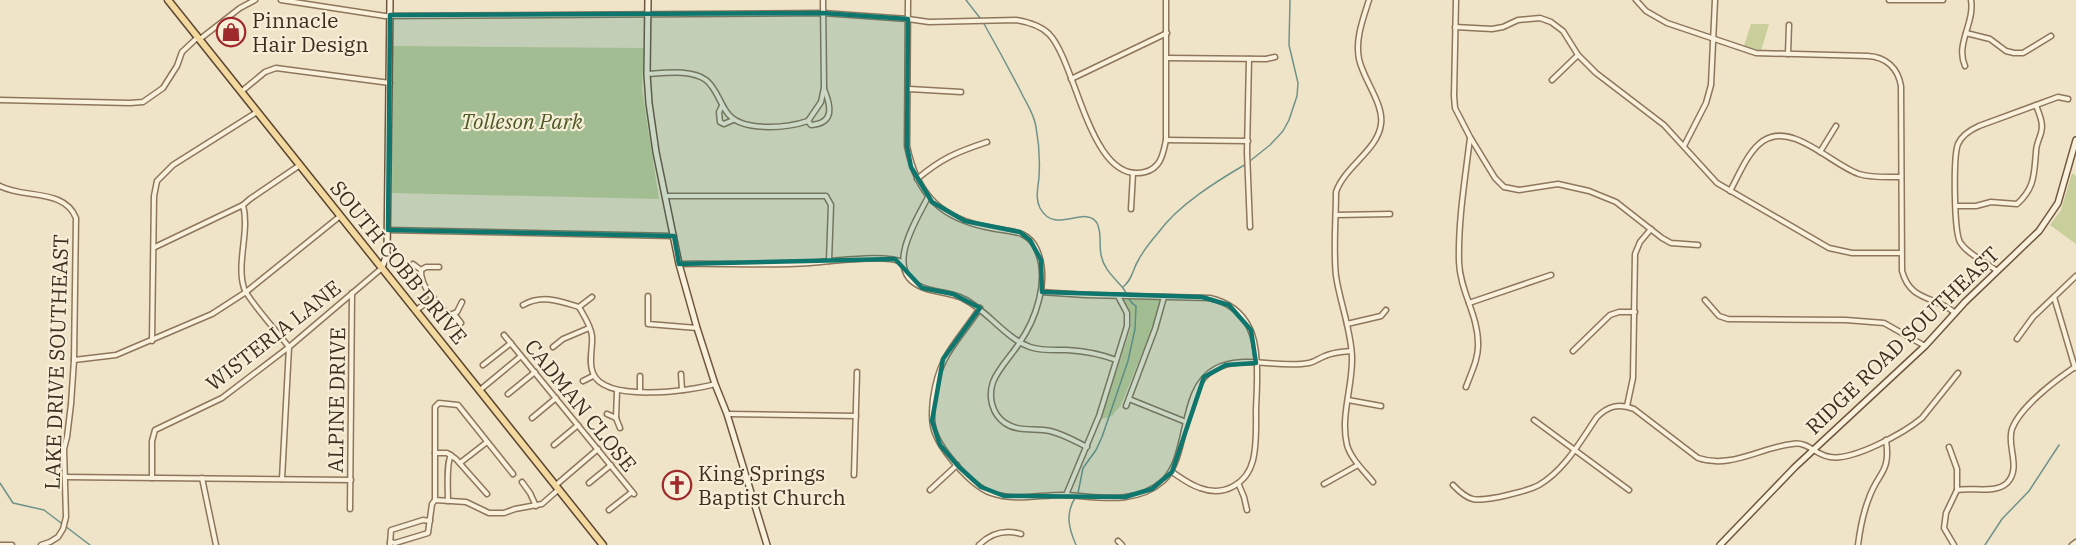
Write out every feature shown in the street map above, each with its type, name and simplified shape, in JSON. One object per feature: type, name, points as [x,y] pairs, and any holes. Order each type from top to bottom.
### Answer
[{"type":"main road","name":"SOUTH COBB DRIVE","points":[[168,0],[603,545]]},
{"type":"street","points":[[0,100],[143,102],[163,88],[183,52],[199,38],[255,0]]},
{"type":"street","points":[[281,0],[390,15],[647,16],[823,13],[930,22],[1016,20],[1029,22],[1049,34],[1061,53],[1104,154],[1119,168],[1133,173],[1150,170],[1163,156],[1166,140],[1166,0]]},
{"type":"street","points":[[382,267],[387,258],[388,230],[390,0]]},
{"type":"street","points":[[648,0],[647,74],[653,130],[679,264],[697,328],[727,414],[767,545]]},
{"type":"street","points":[[808,122],[821,102],[824,88],[823,0]]},
{"type":"street","points":[[908,0],[907,146],[911,167],[917,179],[927,197],[951,216],[992,229],[1020,232],[1030,240],[1041,260],[1041,292],[1035,314],[1020,342],[998,372],[992,384],[990,397],[997,414],[1010,426],[1055,433],[1087,447]]},
{"type":"street","points":[[1369,0],[1360,29],[1358,48],[1362,70],[1381,114],[1381,124],[1374,141],[1350,167],[1336,192],[1336,275],[1352,351],[1346,419],[1347,446],[1358,465],[1373,482]]},
{"type":"street","points":[[1456,0],[1455,108],[1495,178],[1504,187],[1519,190],[1558,184],[1589,191],[1616,202],[1671,243],[1698,245]]},
{"type":"street","points":[[1636,0],[1659,19],[1756,53],[1875,56],[1892,66],[1897,72],[1901,86],[1900,253],[1902,271],[1910,288],[1922,297],[1951,309],[1955,313]]},
{"type":"street","points":[[1684,146],[1706,103],[1711,85],[1715,0]]},
{"type":"street","points":[[1888,0],[1943,0]]},
{"type":"street","points":[[1965,66],[1962,60],[1963,39],[1971,20],[1971,0]]},
{"type":"street","points":[[1455,27],[1492,29],[1518,20],[1539,18],[1551,22],[1563,31],[1578,55],[1614,89],[1664,125],[1695,160],[1718,183],[1730,191],[1833,250],[1852,253],[1900,253]]},
{"type":"street","points":[[1788,54],[1789,25]]},
{"type":"street","points":[[1071,79],[1167,33]]},
{"type":"street","points":[[1966,33],[1990,39],[2006,51],[2014,53],[2023,52],[2051,36]]},
{"type":"street","points":[[1552,80],[1578,55]]},
{"type":"street","points":[[1167,58],[1266,59],[1275,57]]},
{"type":"street","points":[[1249,59],[1250,227]]},
{"type":"street","points":[[242,91],[265,72],[276,68],[390,83]]},
{"type":"street","points":[[647,74],[696,75],[712,86],[733,120],[749,126],[808,122],[811,125],[820,124],[828,118],[831,110],[824,88]]},
{"type":"street","points":[[909,89],[961,92]]},
{"type":"street","points":[[1997,272],[1963,246],[1960,241],[1956,228],[1957,150],[1963,136],[1973,129],[2058,97],[2068,99]]},
{"type":"street","points":[[723,105],[718,112],[720,122],[724,124],[733,120]]},
{"type":"street","points":[[1956,206],[1976,206],[1991,202],[2017,204],[2029,192],[2035,171],[2037,142],[2042,132],[2041,118],[2036,105]]},
{"type":"street","points":[[152,341],[154,196],[157,181],[173,165],[257,111]]},
{"type":"street","points":[[1820,152],[1836,126]]},
{"type":"street","points":[[1730,191],[1755,148],[1769,138],[1788,136],[1860,175],[1901,177]]},
{"type":"street","points":[[1466,387],[1477,357],[1479,342],[1476,325],[1461,283],[1459,263],[1462,202],[1470,137]]},
{"type":"street","points":[[1166,140],[1248,141]]},
{"type":"street","name":"RIDGE ROAD SOUTHEAST","points":[[1720,545],[1814,449],[1925,346],[1955,313],[2039,231],[2053,212],[2061,193],[2076,140]]},
{"type":"street","points":[[917,179],[959,151],[987,142]]},
{"type":"street","points":[[155,247],[243,205],[300,165]]},
{"type":"street","points":[[1131,209],[1133,173]]},
{"type":"street","name":"LAKE DRIVE SOUTHEAST","points":[[0,186],[64,202],[73,210],[76,218],[74,360],[71,404],[64,449],[66,517],[64,527],[54,540],[41,545]]},
{"type":"street","points":[[665,196],[826,196],[831,205],[830,261]]},
{"type":"street","points":[[927,197],[907,239],[903,262],[907,277],[922,288],[953,294],[980,308],[1020,342],[1036,349],[1077,351],[1116,360]]},
{"type":"street","points":[[243,205],[246,217],[243,281],[246,292],[290,347],[282,479]]},
{"type":"street","points":[[1336,215],[1390,214]]},
{"type":"street","points":[[74,360],[116,356],[212,314],[246,292],[339,217]]},
{"type":"street","points":[[1627,406],[1633,378],[1635,254],[1640,242],[1651,229]]},
{"type":"street","points":[[388,230],[674,236]]},
{"type":"street","points":[[679,264],[809,263],[895,259],[903,262]]},
{"type":"street","points":[[413,264],[421,270],[424,285],[447,314],[454,314]]},
{"type":"street","name":"WISTERIA LANE","points":[[152,478],[152,441],[155,430],[222,398],[290,347],[382,267]]},
{"type":"street","points":[[421,270],[426,267],[440,267]]},
{"type":"street","points":[[1469,303],[1551,275]]},
{"type":"street","points":[[2017,339],[2033,317],[2076,276]]},
{"type":"street","name":"ALPINE DRIVE","points":[[351,509],[352,292]]},
{"type":"street","points":[[1041,292],[1210,298],[1229,305],[1243,316],[1251,330],[1256,363],[1254,458],[1250,471],[1239,485],[1220,491],[1195,486],[1172,472]]},
{"type":"street","points":[[648,296],[648,324],[697,328]]},
{"type":"street","points":[[1066,495],[1087,447],[1128,321],[1127,313],[1118,296]]},
{"type":"street","points":[[579,307],[592,297]]},
{"type":"street","points":[[1126,406],[1155,329],[1164,297]]},
{"type":"street","points":[[1957,490],[1997,488],[2006,483],[2013,471],[2011,440],[2013,425],[2025,409],[2050,384],[2075,368],[2054,297]]},
{"type":"street","points":[[416,310],[434,298]]},
{"type":"street","points":[[523,305],[545,298],[579,307],[592,335],[593,376],[604,386],[616,391],[682,390],[715,384]]},
{"type":"street","points":[[1705,300],[1719,316],[1728,319],[1846,320],[1884,323],[1925,346]]},
{"type":"street","points":[[454,314],[462,302]]},
{"type":"street","points":[[980,308],[943,359],[935,384],[932,421],[934,434],[940,446],[981,487],[990,492],[1025,498],[1066,495],[1087,498],[1134,496],[1152,489],[1172,472],[1197,388],[1209,373],[1226,365],[1309,363],[1327,355],[1352,351]]},
{"type":"street","points":[[1347,324],[1381,316],[1386,310]]},
{"type":"street","points":[[1573,351],[1610,315],[1619,312],[1635,312]]},
{"type":"street","points":[[454,314],[460,323]]},
{"type":"street","points":[[553,347],[563,339],[589,328]]},
{"type":"street","name":"CADMAN CLOSE","points":[[504,335],[633,493],[609,510]]},
{"type":"street","points":[[483,365],[511,343]]},
{"type":"street","points":[[480,390],[521,356]]},
{"type":"street","points":[[508,394],[535,372]]},
{"type":"street","points":[[854,475],[857,372]]},
{"type":"street","points":[[1453,484],[1469,499],[1478,501],[1539,485],[1556,471],[1574,450],[1597,417],[1614,405],[1634,409],[1698,458],[1709,462],[1734,460],[1793,443],[1802,443],[1823,455],[1838,458],[1852,455],[1896,435],[1922,418],[1958,373]]},
{"type":"street","points":[[681,374],[682,390]]},
{"type":"street","points":[[583,381],[593,376]]},
{"type":"street","points":[[640,376],[640,391]]},
{"type":"street","points":[[616,391],[616,418],[620,428]]},
{"type":"street","points":[[532,418],[556,398]]},
{"type":"street","points":[[1129,399],[1186,422]]},
{"type":"street","points":[[1348,400],[1381,406]]},
{"type":"street","points":[[430,521],[423,520],[391,530],[390,544],[426,534],[430,521],[432,504],[435,500],[435,406],[439,403],[458,405],[513,474]]},
{"type":"street","points":[[607,414],[616,418]]},
{"type":"street","points":[[727,414],[856,416]]},
{"type":"street","points":[[1534,420],[1629,490]]},
{"type":"street","points":[[554,445],[578,425]]},
{"type":"street","points":[[1858,545],[1870,495],[1887,462],[1886,440]]},
{"type":"street","points":[[460,463],[487,442]]},
{"type":"street","points":[[1949,447],[1956,469],[1957,490],[1946,513],[1944,528],[1954,545]]},
{"type":"street","points":[[435,500],[466,502],[496,514],[536,506],[545,502],[557,487],[598,449]]},
{"type":"street","points":[[435,453],[451,455],[487,494]]},
{"type":"street","points":[[448,501],[449,472],[447,465],[451,455]]},
{"type":"street","points":[[589,483],[611,465]]},
{"type":"street","points":[[930,490],[957,465]]},
{"type":"street","points":[[1324,484],[1358,465]]},
{"type":"street","points":[[65,477],[351,480]]},
{"type":"street","points":[[202,478],[216,545]]},
{"type":"street","points":[[522,482],[536,506]]},
{"type":"street","points":[[1239,485],[1247,510]]},
{"type":"street","points":[[979,545],[987,537],[996,533],[1021,534]]},
{"type":"street","points":[[2072,545],[2076,542]]},
{"type":"street","points":[[0,545],[12,545]]},
{"type":"highlighted area","points":[[823,13],[908,19],[907,146],[911,167],[932,202],[965,221],[1020,232],[1030,240],[1041,260],[1042,292],[1202,297],[1229,305],[1251,330],[1256,363],[1226,365],[1204,377],[1172,472],[1152,489],[1125,497],[1004,496],[981,487],[959,467],[940,445],[932,421],[943,359],[980,308],[953,294],[922,288],[895,259],[679,264],[674,236],[388,230],[390,15]]},
{"type":"green space","points":[[1751,24],[1769,24],[1761,51],[1744,46]]},
{"type":"green space","name":"Tolleson Park","points":[[393,46],[644,48],[642,90],[659,199],[392,193]]},
{"type":"green space","points":[[2072,173],[2076,176],[2076,244],[2050,225],[2061,210]]},
{"type":"green space","points":[[1124,300],[1160,300],[1151,331],[1121,405],[1112,416],[1101,419],[1131,327],[1131,315]]},
{"type":"waterway","points":[[966,0],[980,18]]},
{"type":"waterway","points":[[1250,161],[1283,131],[1297,96],[1298,83],[1289,45],[1290,0]]},
{"type":"waterway","points":[[983,22],[1030,108],[1035,122],[1039,152],[1037,197],[1040,208],[1046,216],[1054,219],[1085,217],[1092,218],[1097,223],[1104,265],[1136,306],[1135,329],[1128,361],[1102,437],[1083,468],[1078,493]]},
{"type":"waterway","points":[[1123,287],[1129,281],[1145,249],[1166,223],[1187,203],[1246,164]]},
{"type":"waterway","points":[[1985,545],[2002,519],[2029,491],[2059,445]]},
{"type":"waterway","points":[[0,483],[13,503],[44,510],[90,545]]},
{"type":"waterway","points":[[1075,498],[1070,510],[1069,522],[1076,545]]},
{"type":"place","name":"Pinnacle Hair Design","points":[[231,32]]},
{"type":"place","name":"King Springs Baptist Church","points":[[677,485]]}]
